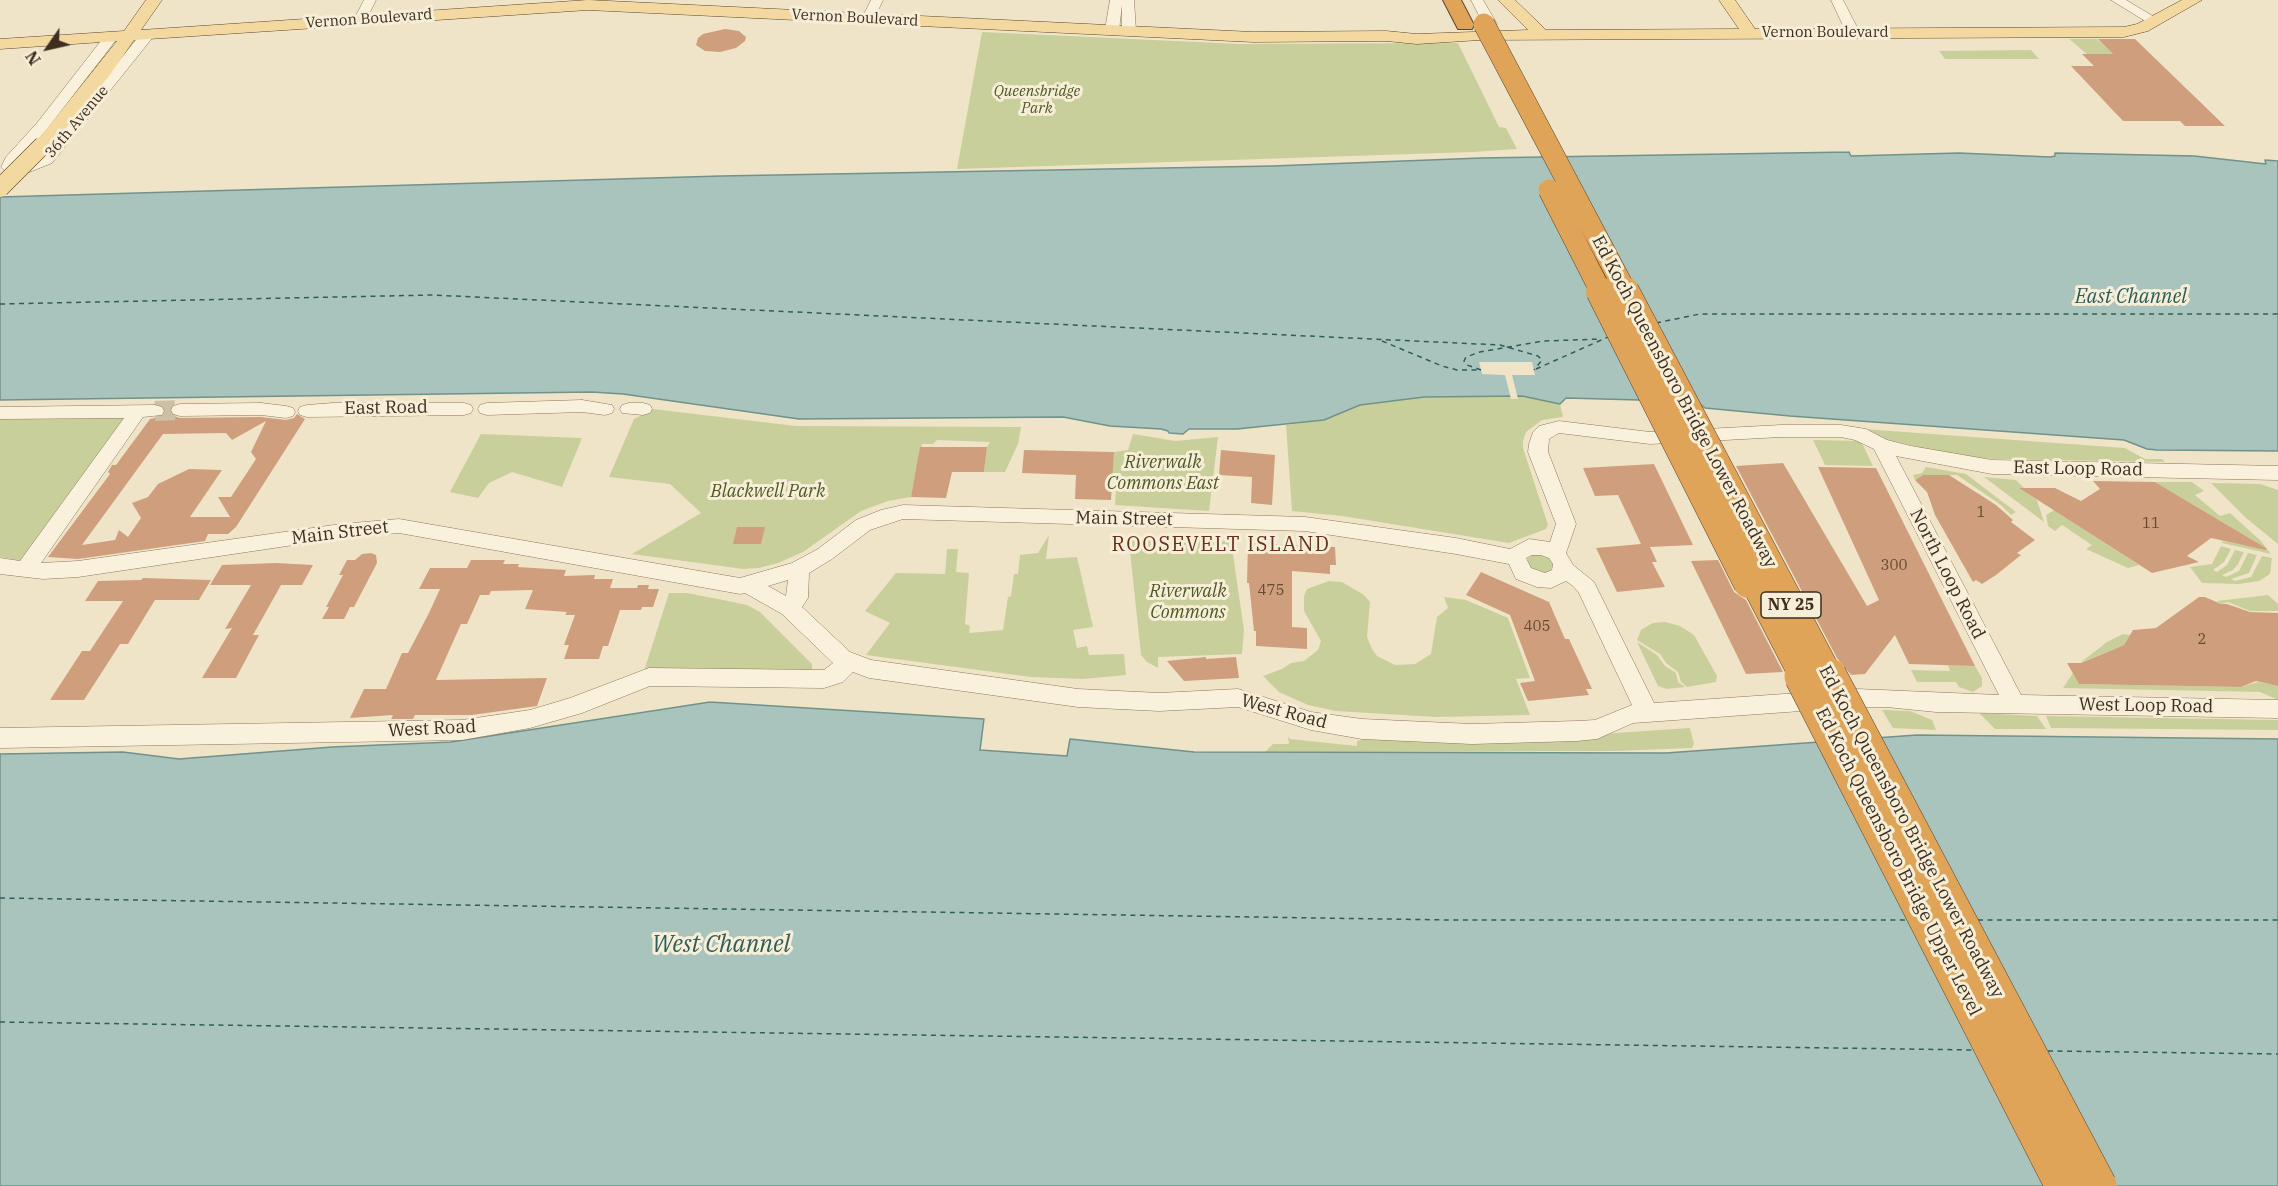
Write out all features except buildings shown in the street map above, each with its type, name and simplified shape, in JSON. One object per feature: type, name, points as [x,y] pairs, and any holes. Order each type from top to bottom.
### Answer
[{"type":"highway","name":"NY 25","points":[[1466,12],[2054,1186]]},
{"type":"highway","name":"Ed Koch Queensboro Bridge Upper Level","points":[[1466,12],[2064,1186]]},
{"type":"highway","name":"Ed Koch Queensboro Bridge Upper Level","points":[[1466,12],[2088,1186]]},
{"type":"highway","name":"Ed Koch Queensboro Bridge Lower Roadway","points":[[1466,12],[2098,1186]]},
{"type":"main road","name":"36th Avenue","points":[[120,35],[154,0]]},
{"type":"main road","points":[[1491,0],[1534,35]]},
{"type":"main road","points":[[1506,0],[1534,35]]},
{"type":"main road","points":[[1727,0],[1750,34]]},
{"type":"main road","name":"Vernon Boulevard","points":[[0,44],[589,2],[1253,37],[1386,36],[1417,39],[1466,12],[1534,35],[2128,31],[2156,21],[2194,0]]},
{"type":"main road","points":[[0,188],[43,145],[103,72],[120,35]]},
{"type":"street","points":[[360,20],[370,0]]},
{"type":"street","points":[[868,18],[877,0]]},
{"type":"street","points":[[1112,30],[1116,0]]},
{"type":"street","points":[[1128,0],[1129,31]]},
{"type":"street","points":[[1837,0],[1853,33]]},
{"type":"street","points":[[2117,0],[2156,21]]},
{"type":"street","name":"36th Avenue","points":[[120,35],[11,160],[9,167],[27,168],[49,158],[148,34]]},
{"type":"street","points":[[487,409],[505,406],[582,406],[605,409]]},
{"type":"street","points":[[180,410],[261,409],[286,412]]},
{"type":"street","name":"East Road","points":[[308,411],[464,409]]},
{"type":"street","points":[[0,413],[147,411],[25,570]]},
{"type":"street","name":"East Loop Road","points":[[1559,561],[1566,524],[1538,448],[1540,437],[1550,429],[1569,427],[1650,438],[1787,430],[1841,431],[1859,434],[1881,445],[1942,460],[1992,467],[2278,472]]},
{"type":"street","name":"North Loop Road","points":[[1881,445],[2014,703]]},
{"type":"street","name":"Main Street","points":[[0,566],[25,570],[78,569],[341,531],[399,526],[740,586],[799,569],[825,554],[869,522],[903,512],[1305,524],[1445,544],[1516,558]]},
{"type":"street","points":[[1559,561],[1557,578],[1536,580],[1523,573],[1516,558],[1519,552],[1529,547],[1543,547],[1559,561],[1580,580],[1587,588],[1647,712]]},
{"type":"street","points":[[789,608],[797,598],[799,569]]},
{"type":"street","name":"Main Street","points":[[749,585],[789,608]]},
{"type":"street","name":"West Road","points":[[789,608],[835,653],[849,662],[879,672],[1078,698],[1151,702],[1238,698],[1319,723],[1362,729],[1472,734],[1577,731],[1597,729],[1631,714],[1647,712],[1857,698],[1886,698],[1936,703],[2014,703]]},
{"type":"street","name":"West Road","points":[[0,738],[462,730],[530,719],[574,706],[649,677],[824,679],[835,676],[849,662]]},
{"type":"street","name":"West Loop Road","points":[[2014,703],[2278,709]]},
{"type":"green space","name":"Queensbridge Park","points":[[982,32],[1240,44],[1458,43],[1499,127],[1506,128],[1517,149],[957,169]]},
{"type":"green space","points":[[2069,39],[2097,39],[2113,54],[2087,54]]},
{"type":"green space","points":[[2031,50],[2039,59],[1945,59],[1939,51]]},
{"type":"green space","points":[[1523,396],[1560,404],[1563,417],[1542,420],[1526,432],[1523,441],[1523,448],[1548,525],[1546,529],[1509,543],[1342,516],[1292,511],[1286,425],[1324,420],[1360,405],[1424,397]]},
{"type":"green space","name":"Blackwell Park","points":[[653,409],[796,426],[1021,427],[1018,444],[1005,472],[984,472],[987,447],[990,442],[937,440],[933,444],[922,444],[911,497],[888,501],[861,511],[803,552],[778,563],[743,569],[632,554],[701,513],[670,484],[609,477],[634,419]]},
{"type":"green space","points":[[133,414],[22,561],[0,557],[0,416]]},
{"type":"green space","points":[[1863,429],[2125,448],[2145,459],[2162,459],[2165,462],[1994,459],[1957,456],[1884,439]]},
{"type":"green space","points":[[481,434],[582,438],[562,487],[512,472],[489,483],[478,498],[450,492]]},
{"type":"green space","name":"Riverwalk Commons East","points":[[1133,434],[1175,441],[1218,437],[1209,511],[1115,505],[1116,490],[1125,490],[1126,478],[1112,477],[1114,452],[1128,450]]},
{"type":"green space","points":[[1813,440],[1861,441],[1873,466],[1825,465]]},
{"type":"green space","points":[[1926,467],[1966,474],[2016,512],[2011,515],[2001,505],[1957,475],[1923,475],[1915,480],[1913,475],[1922,473]]},
{"type":"green space","points":[[1984,477],[2016,480],[2024,488],[2020,488],[2037,500],[2044,522]]},
{"type":"green space","points":[[2155,482],[2192,482],[2204,491],[2195,495],[2220,516],[2230,513],[2261,541],[2271,554],[2222,543],[2223,541],[2244,545],[2256,542]]},
{"type":"green space","points":[[2211,483],[2260,484],[2278,490],[2278,544],[2246,518]]},
{"type":"green space","points":[[2054,510],[2139,565],[2128,568],[2086,549],[2092,545],[2062,525],[2055,531],[2048,526],[2046,515]]},
{"type":"green space","points":[[1049,535],[1046,559],[1077,557],[1093,627],[1073,630],[1077,648],[1087,646],[1089,655],[1124,654],[1126,675],[1083,679],[1031,677],[866,655],[890,623],[865,611],[896,573],[945,574],[947,549],[958,549],[956,572],[969,573],[965,624],[970,626],[969,633],[1003,630],[1008,597],[1011,596],[1014,574],[1018,574],[1020,555],[1038,553]]},
{"type":"green space","name":"Riverwalk Commons","points":[[1132,540],[1231,541],[1244,630],[1242,654],[1158,657],[1158,668],[1147,662],[1141,655],[1130,551]]},
{"type":"green space","points":[[2221,546],[2231,549],[2224,562],[2213,570],[2217,572],[2227,565],[2235,550],[2244,552],[2233,570],[2222,575],[2226,577],[2239,571],[2248,553],[2257,555],[2249,573],[2231,579],[2235,581],[2251,577],[2262,556],[2272,558],[2270,574],[2259,581],[2239,584],[2202,583],[2190,567],[2212,564]]},
{"type":"green space","points":[[1535,553],[1550,559],[1553,565],[1550,571],[1543,573],[1531,569],[1527,559]]},
{"type":"green space","points":[[1329,581],[1342,582],[1364,595],[1370,602],[1367,637],[1377,656],[1395,665],[1415,664],[1431,654],[1437,617],[1448,608],[1444,597],[1466,600],[1508,618],[1530,678],[1516,679],[1530,715],[1436,717],[1336,711],[1308,705],[1279,692],[1263,676],[1291,663],[1304,661],[1318,650],[1321,641],[1304,611],[1304,596],[1307,589]]},
{"type":"green space","points":[[669,593],[687,593],[747,605],[760,612],[812,664],[812,669],[807,671],[644,671]]},
{"type":"green space","points":[[2268,595],[2278,604],[2278,611],[2250,611],[2228,602],[2221,604],[2217,601]]},
{"type":"green space","points":[[1665,622],[1680,626],[1694,635],[1717,676],[1716,682],[1687,687],[1681,682],[1678,672],[1666,663],[1660,654],[1637,640],[1641,630],[1653,623]]},
{"type":"green space","points":[[2123,634],[2130,635],[2124,645],[2080,663],[2107,642]]},
{"type":"green space","points":[[1637,642],[1657,655],[1665,666],[1676,673],[1678,682],[1685,687],[1667,689],[1658,686]]},
{"type":"green space","points":[[1948,665],[1975,666],[1982,678],[1982,686],[1973,692],[1959,687],[1956,682],[1917,682],[1911,670],[1950,671]]},
{"type":"green space","points":[[2073,673],[2079,684],[2241,687],[2258,682],[2278,686],[2278,700],[2260,692],[2063,688]]},
{"type":"green space","points":[[1882,710],[1910,711],[1932,720],[1936,730],[1893,728]]},
{"type":"green space","points":[[1979,713],[2037,716],[2046,729],[1995,729]]},
{"type":"green space","points":[[2046,716],[2278,720],[2278,730],[2051,728]]},
{"type":"green space","points":[[1690,728],[1694,744],[1692,748],[1616,751],[1265,752],[1273,744],[1289,744],[1288,737],[1357,746],[1357,741],[1377,735],[1541,738]]},
{"type":"water","name":"East Channel","points":[[1849,152],[1851,156],[1959,153],[2050,157],[2055,156],[2055,153],[2194,156],[2266,164],[2265,160],[2278,161],[2278,451],[2157,450],[2147,449],[2124,440],[1790,416],[1705,408],[1699,403],[1641,399],[1566,398],[1560,404],[1522,396],[1424,397],[1360,405],[1324,420],[1237,429],[1189,429],[1183,434],[1169,433],[1161,429],[1110,426],[1063,417],[799,419],[623,394],[592,392],[0,400],[0,197],[721,176],[1273,166],[1481,158]]},
{"type":"water","name":"West Channel","points":[[710,702],[984,719],[980,750],[1067,756],[1070,739],[1194,752],[1666,753],[1917,735],[2278,739],[2278,1186],[0,1186],[0,754],[123,752],[179,759],[332,747],[451,742]]},
{"type":"pier","points":[[1479,362],[1532,362],[1535,375],[1512,375],[1518,399],[1511,399],[1505,375],[1482,374]]},
{"type":"ferry route","points":[[0,304],[432,295],[1500,345],[1508,347]]},
{"type":"ferry route","points":[[1656,323],[1700,314],[2278,314]]},
{"type":"ferry route","points":[[1536,369],[1608,337]]},
{"type":"ferry route","points":[[1508,347],[1543,341],[1601,339]]},
{"type":"ferry route","points":[[1382,341],[1442,366],[1457,370],[1477,370]]},
{"type":"ferry route","points":[[1481,370],[1467,365],[1464,361],[1466,357],[1508,347]]},
{"type":"ferry route","points":[[1508,347],[1538,356],[1542,360],[1534,370]]},
{"type":"ferry route","points":[[0,898],[1451,920],[1907,920]]},
{"type":"ferry route","points":[[1978,920],[2278,920]]},
{"type":"ferry route","points":[[0,1022],[1974,1050]]},
{"type":"ferry route","points":[[2048,1051],[2278,1054]]},
{"type":"tunnel","points":[[155,411],[180,410]]},
{"type":"district","name":"ROOSEVELT ISLAND","points":[[1221,545]]}]
